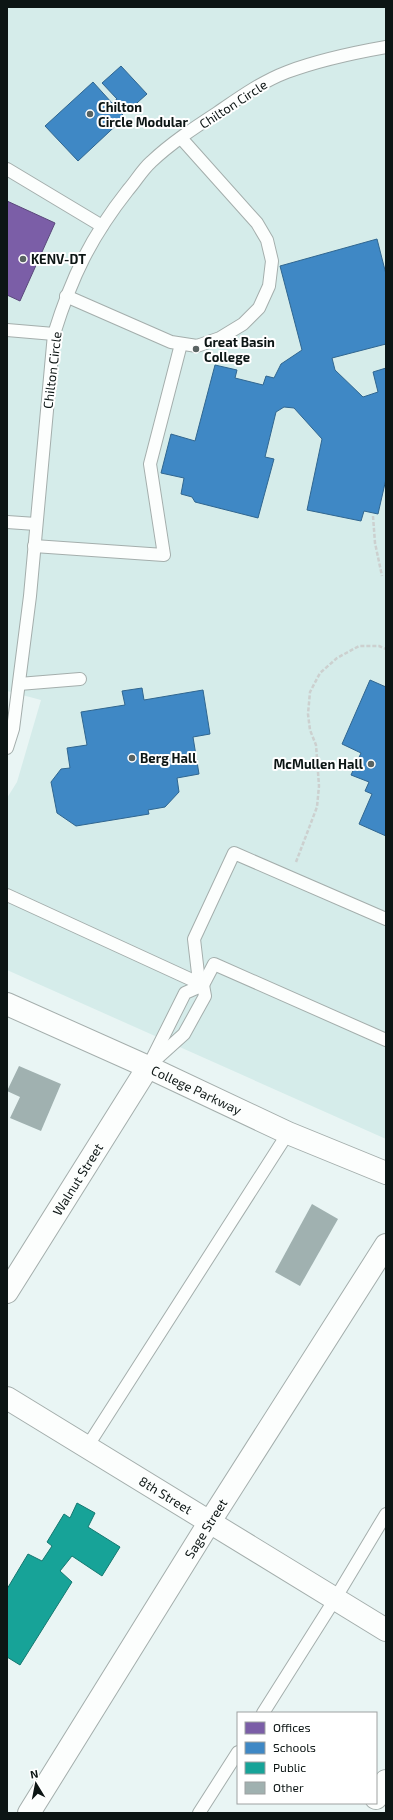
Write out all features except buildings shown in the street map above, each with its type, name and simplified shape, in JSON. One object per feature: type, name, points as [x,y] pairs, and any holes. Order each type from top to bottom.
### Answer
[{"type":"street","name":"College Parkway","points":[[7,1004],[148,1067],[288,1133],[386,1173]]},
{"type":"street","name":"Walnut Street","points":[[7,1292],[148,1067]]},
{"type":"street","name":"Sage Street","points":[[29,1813],[209,1523],[386,1245]]},
{"type":"street","name":"8th Street","points":[[7,1398],[386,1630]]},
{"type":"street","points":[[377,1796],[386,1781]]},
{"type":"street","points":[[367,1813],[372,1804]]},
{"type":"lane","name":"Chilton Circle","points":[[7,748],[13,730],[19,684],[54,334],[66,296],[78,267],[102,226],[150,162],[181,138],[253,88],[286,72],[337,56],[386,47]]},
{"type":"lane","points":[[66,296],[171,342],[197,346],[220,338],[243,324],[259,308],[269,286],[272,261],[267,240],[257,223],[181,138]]},
{"type":"lane","points":[[7,169],[102,226]]},
{"type":"lane","points":[[7,330],[54,334]]},
{"type":"lane","points":[[34,546],[164,555],[150,464],[181,344]]},
{"type":"lane","points":[[7,522],[36,524]]},
{"type":"lane","points":[[19,684],[80,679]]},
{"type":"lane","points":[[148,1067],[184,1034],[205,996],[201,983],[194,938],[234,853],[386,919]]},
{"type":"lane","points":[[7,895],[201,983]]},
{"type":"lane","points":[[148,1067],[185,993],[201,983],[214,964],[386,1040]]},
{"type":"lane","points":[[86,1447],[288,1133]]},
{"type":"lane","points":[[264,1712],[335,1599],[386,1514]]},
{"type":"lane","points":[[199,1813],[237,1754]]},
{"type":"path","points":[[372,516],[374,543],[382,576]]},
{"type":"path","points":[[290,877],[317,807],[319,786],[316,745],[310,730],[308,714],[310,692],[320,674],[337,658],[359,646],[379,646],[386,649]]},
{"type":"shaded area","name":"Great Basin College","points":[[386,7],[386,1139],[7,970],[7,798],[17,782],[41,700],[7,691],[7,8]]},
{"type":"place","name":"Chilton Circle Modular","points":[[90,114]]},
{"type":"place","name":"KENV-DT","points":[[23,259]]},
{"type":"place","name":"Great Basin College","points":[[196,349]]},
{"type":"place","name":"Berg Hall","points":[[132,758]]},
{"type":"place","name":"McMullen Hall","points":[[371,764]]}]
